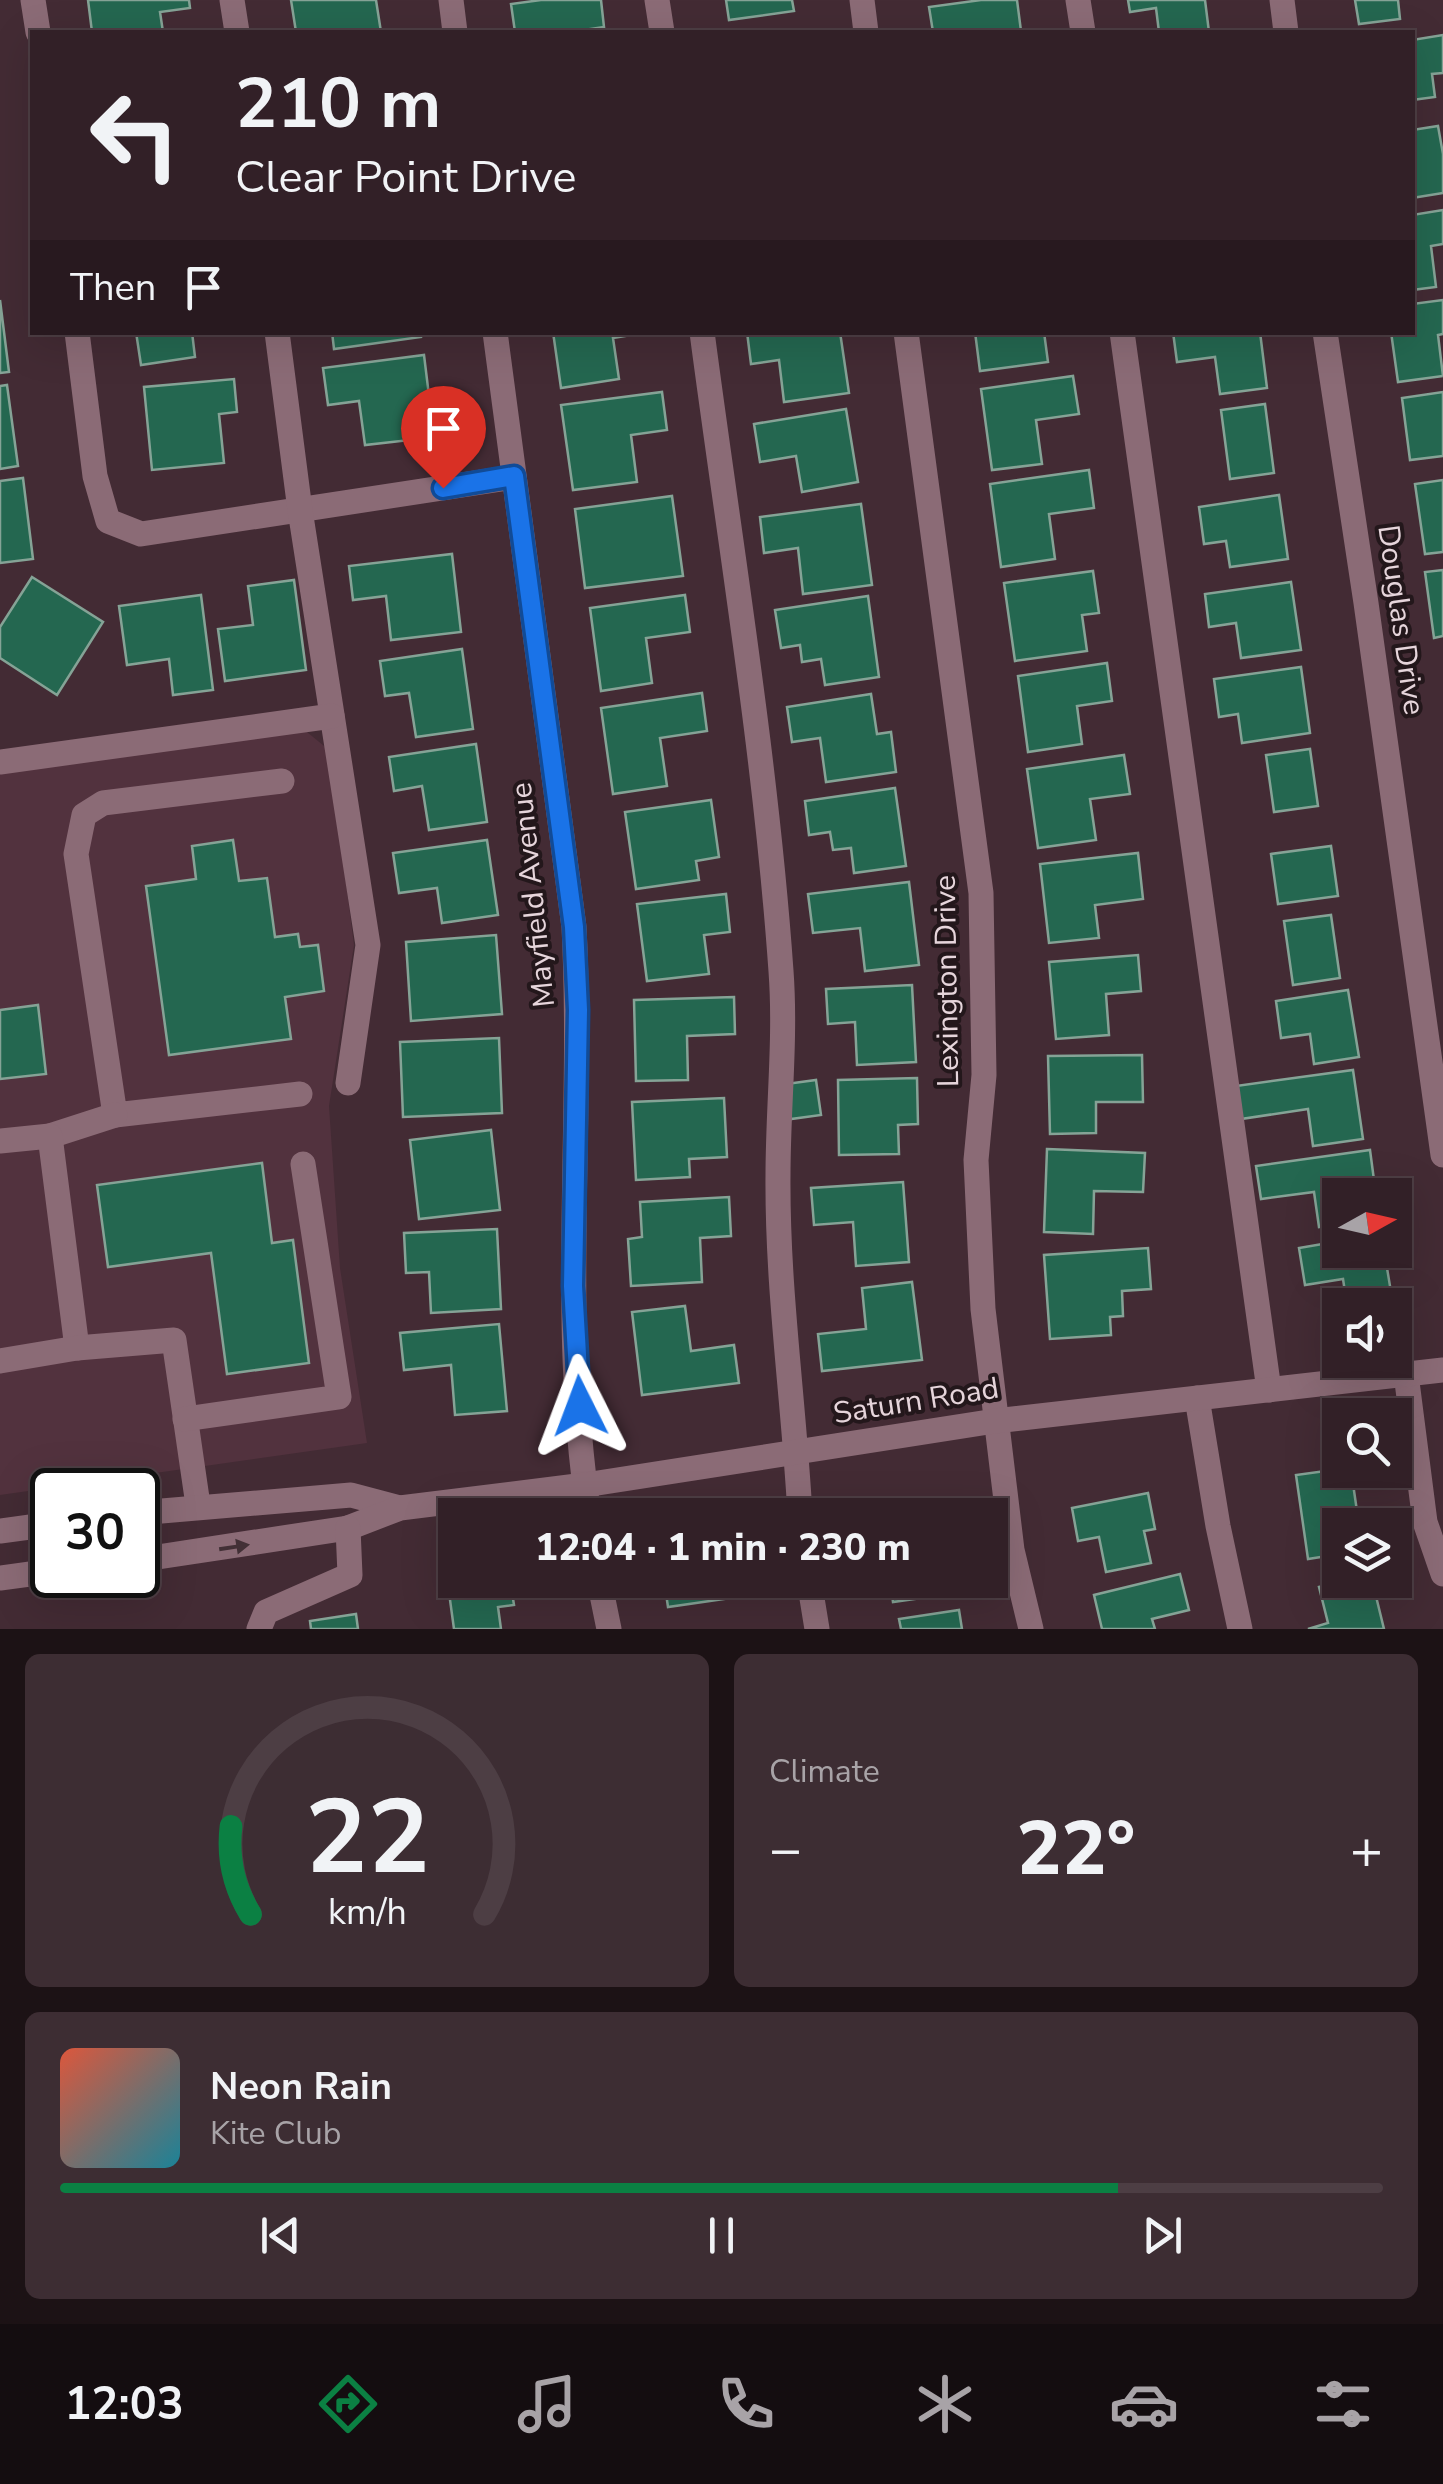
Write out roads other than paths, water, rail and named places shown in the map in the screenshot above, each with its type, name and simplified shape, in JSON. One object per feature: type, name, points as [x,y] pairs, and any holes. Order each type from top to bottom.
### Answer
[{"type":"street","points":[[34,0],[38,30]]},
{"type":"street","points":[[232,0],[236,30]]},
{"type":"street","points":[[451,0],[455,30]]},
{"type":"street","points":[[658,0],[662,30]]},
{"type":"street","points":[[862,0],[866,30]]},
{"type":"street","points":[[1078,0],[1082,30]]},
{"type":"street","points":[[1282,0],[1286,30]]},
{"type":"street","points":[[76,335],[95,476],[108,520],[141,534],[514,476]]},
{"type":"street","points":[[276,335],[368,945],[348,1083]]},
{"type":"street","name":"Mayfield Avenue","points":[[495,335],[574,927],[578,1010],[573,1286],[587,1498]]},
{"type":"street","points":[[702,335],[758,754],[781,972],[784,1052],[778,1176],[782,1296],[799,1498]]},
{"type":"street","name":"Lexington Drive","points":[[906,335],[981,894],[984,1075],[976,1160],[983,1309],[1012,1550],[1030,1629]]},
{"type":"street","points":[[1122,335],[1269,1390]]},
{"type":"street","name":"Douglas Drive","points":[[1325,335],[1443,1155]]},
{"type":"street","points":[[0,762],[332,716]]},
{"type":"street","points":[[115,1115],[76,854],[84,815],[103,803],[282,780]]},
{"type":"street","points":[[0,1141],[50,1136],[115,1115],[300,1094]]},
{"type":"street","points":[[50,1136],[78,1348]]},
{"type":"street","points":[[185,1419],[338,1397],[303,1164]]},
{"type":"street","points":[[0,1361],[78,1348],[174,1340],[198,1506]]},
{"type":"street","name":"Saturn Road","points":[[1412,1373],[1443,1370]]},
{"type":"street","name":"Saturn Road","points":[[160,1557],[348,1528],[400,1508],[585,1485],[994,1420],[1372,1378]]},
{"type":"street","points":[[1407,1378],[1425,1522],[1443,1574]]},
{"type":"street","points":[[1197,1398],[1240,1629]]},
{"type":"street","name":"Saturn Road","points":[[160,1510],[351,1495],[400,1508]]},
{"type":"street","points":[[0,1532],[30,1527]]},
{"type":"street","points":[[259,1629],[266,1612],[350,1575],[348,1528]]},
{"type":"street","points":[[0,1578],[30,1574]]},
{"type":"street","points":[[603,1598],[609,1629]]},
{"type":"street","points":[[812,1598],[817,1629]]}]
